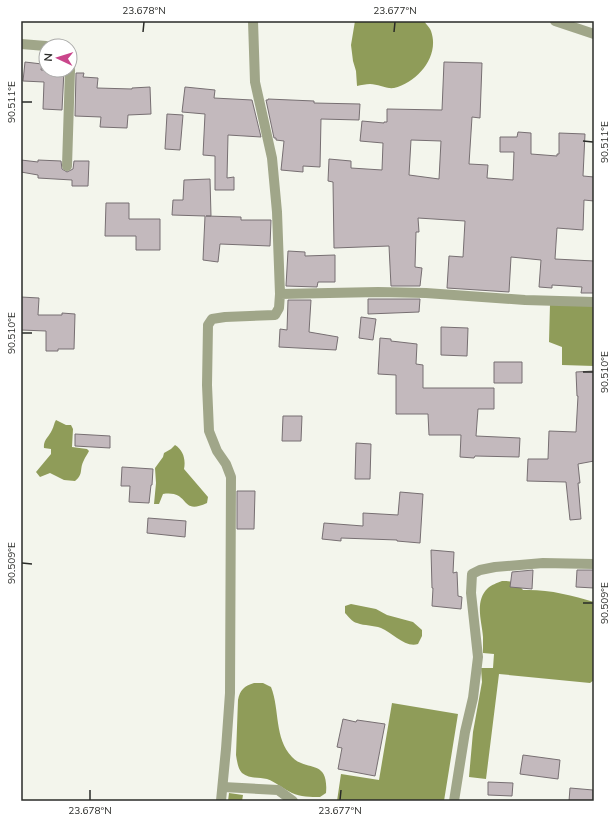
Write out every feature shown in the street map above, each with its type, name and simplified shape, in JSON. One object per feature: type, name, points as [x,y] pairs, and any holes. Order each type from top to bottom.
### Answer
[{"type":"street","points":[[221,801],[230,693],[232,484],[226,464],[209,431],[207,385],[208,325],[212,319],[275,315],[279,308],[280,294],[280,262],[272,158],[255,82],[253,21]]},
{"type":"street","points":[[555,21],[594,34]]},
{"type":"street","points":[[21,44],[38,45]]},
{"type":"street","points":[[67,166],[70,78]]},
{"type":"street","points":[[280,294],[378,292],[426,293],[525,300],[594,302]]},
{"type":"street","points":[[454,801],[465,732],[473,698],[478,658],[471,593],[472,574],[480,570],[495,567],[543,563],[594,564]]},
{"type":"street","points":[[223,787],[278,790],[293,801]]},
{"type":"shaded area","points":[[355,21],[424,21],[430,30],[433,40],[430,58],[425,67],[411,80],[394,88],[370,84],[357,86],[351,45]]},
{"type":"shaded area","points":[[550,304],[594,306],[594,366],[562,365],[562,347],[549,342]]},
{"type":"shaded area","points":[[56,420],[66,425],[71,425],[73,429],[72,447],[87,449],[89,451],[83,463],[80,476],[75,481],[64,480],[50,473],[40,477],[36,472],[51,454],[51,449],[44,448],[44,445]]},
{"type":"shaded area","points":[[175,445],[180,449],[183,455],[185,462],[184,469],[208,497],[207,503],[192,507],[178,496],[163,494],[159,504],[154,504],[156,483],[155,468],[163,457],[164,453]]},
{"type":"shaded area","points":[[502,581],[514,582],[523,590],[541,590],[559,593],[594,602],[594,680],[590,683],[499,674],[486,779],[469,777],[473,732],[482,682],[481,668],[493,668],[494,654],[483,653],[483,637],[480,618],[481,599],[488,588]]},
{"type":"shaded area","points":[[351,604],[376,609],[387,615],[413,622],[422,630],[422,636],[418,644],[408,644],[386,630],[353,621],[345,613],[345,606]]},
{"type":"shaded area","points":[[254,683],[263,683],[271,687],[282,741],[292,757],[304,764],[320,770],[324,775],[326,782],[326,793],[320,797],[295,794],[270,780],[264,778],[254,778],[242,773],[238,765],[236,755],[238,700],[243,689]]},
{"type":"shaded area","points":[[392,703],[458,714],[444,801],[337,801],[341,774],[379,780]]},
{"type":"shaded area","points":[[229,793],[243,795],[242,801],[228,801]]},
{"type":"building","points":[[25,62],[38,64],[38,78],[64,78],[62,110],[43,109],[44,82],[23,81]]},
{"type":"building","points":[[444,62],[482,63],[480,118],[472,117],[469,164],[488,165],[487,178],[513,180],[514,152],[500,152],[500,137],[517,137],[518,132],[531,133],[531,154],[557,156],[557,154],[559,154],[559,133],[585,134],[583,176],[594,177],[594,201],[584,200],[583,230],[557,228],[555,259],[594,261],[594,293],[581,293],[582,287],[552,285],[552,288],[539,287],[541,260],[511,257],[509,292],[447,288],[449,256],[463,257],[465,221],[418,218],[419,232],[416,232],[415,267],[422,268],[420,286],[391,286],[389,246],[334,248],[333,182],[328,181],[329,159],[351,161],[351,168],[382,170],[383,143],[360,141],[362,121],[387,122],[387,109],[442,110]],"holes":[[[411,140],[441,141],[439,179],[409,175]]]},
{"type":"building","points":[[78,73],[84,73],[83,77],[98,78],[97,88],[132,89],[150,87],[151,114],[128,115],[127,128],[100,127],[101,117],[75,116],[76,78],[78,78]]},
{"type":"building","points":[[185,87],[215,90],[214,98],[252,100],[261,137],[228,135],[227,178],[234,177],[234,190],[215,190],[215,156],[203,155],[205,114],[182,112]]},
{"type":"building","points":[[266,100],[314,101],[314,103],[360,104],[359,120],[321,119],[320,167],[303,166],[303,172],[281,170],[284,141],[276,140],[276,138],[274,138]]},
{"type":"building","points":[[167,114],[183,115],[180,150],[165,149]]},
{"type":"building","points":[[21,160],[38,162],[38,160],[61,161],[62,169],[67,172],[73,169],[74,161],[89,161],[88,186],[72,186],[72,180],[38,178],[38,175],[21,172]]},
{"type":"building","points":[[210,179],[211,216],[206,216],[241,217],[241,220],[271,220],[270,246],[220,244],[218,262],[203,260],[205,216],[172,215],[173,200],[183,200],[184,180]]},
{"type":"building","points":[[106,203],[129,203],[129,219],[160,219],[160,250],[136,250],[136,236],[105,236]]},
{"type":"building","points":[[288,251],[305,252],[305,256],[335,255],[335,282],[318,282],[317,287],[286,286]]},
{"type":"building","points":[[21,297],[39,298],[38,315],[62,315],[62,313],[75,314],[74,349],[46,351],[46,331],[21,330]]},
{"type":"building","points":[[368,299],[420,299],[419,312],[368,314]]},
{"type":"building","points":[[288,300],[311,300],[309,332],[338,337],[336,350],[279,347],[280,329],[287,330]]},
{"type":"building","points":[[361,317],[376,319],[373,340],[359,338]]},
{"type":"building","points":[[441,327],[468,328],[467,356],[441,355]]},
{"type":"building","points":[[380,338],[391,339],[391,341],[417,344],[416,364],[423,365],[423,388],[494,388],[494,409],[478,409],[476,436],[520,438],[519,457],[460,457],[461,435],[429,435],[428,414],[396,414],[396,375],[378,374]]},
{"type":"building","points":[[494,362],[522,362],[522,383],[494,383]]},
{"type":"building","points":[[594,371],[594,461],[578,464],[581,519],[570,520],[566,482],[527,481],[528,459],[548,459],[549,431],[576,432],[578,396],[576,372]]},
{"type":"building","points":[[283,416],[302,416],[301,441],[282,441]]},
{"type":"building","points":[[75,434],[110,436],[110,448],[75,446]]},
{"type":"building","points":[[356,443],[371,444],[370,479],[355,479]]},
{"type":"building","points":[[122,467],[153,469],[149,503],[129,502],[130,486],[121,486]]},
{"type":"building","points":[[237,491],[255,491],[254,529],[237,529]]},
{"type":"building","points":[[400,492],[423,494],[420,543],[397,540],[341,538],[341,541],[322,539],[324,523],[363,526],[363,513],[398,515]]},
{"type":"building","points":[[148,518],[186,521],[185,537],[147,533]]},
{"type":"building","points":[[431,550],[454,552],[453,573],[457,572],[458,596],[462,597],[461,609],[432,606],[433,588]]},
{"type":"building","points":[[533,570],[532,589],[510,587],[512,572]]},
{"type":"building","points":[[577,570],[594,570],[594,588],[576,587]]},
{"type":"building","points":[[343,719],[356,722],[357,720],[385,724],[375,776],[338,769],[342,748],[337,747]]},
{"type":"building","points":[[523,755],[560,760],[558,779],[520,774]]},
{"type":"building","points":[[488,782],[513,783],[512,796],[488,795]]},
{"type":"building","points":[[570,788],[593,790],[593,801],[569,801]]}]
